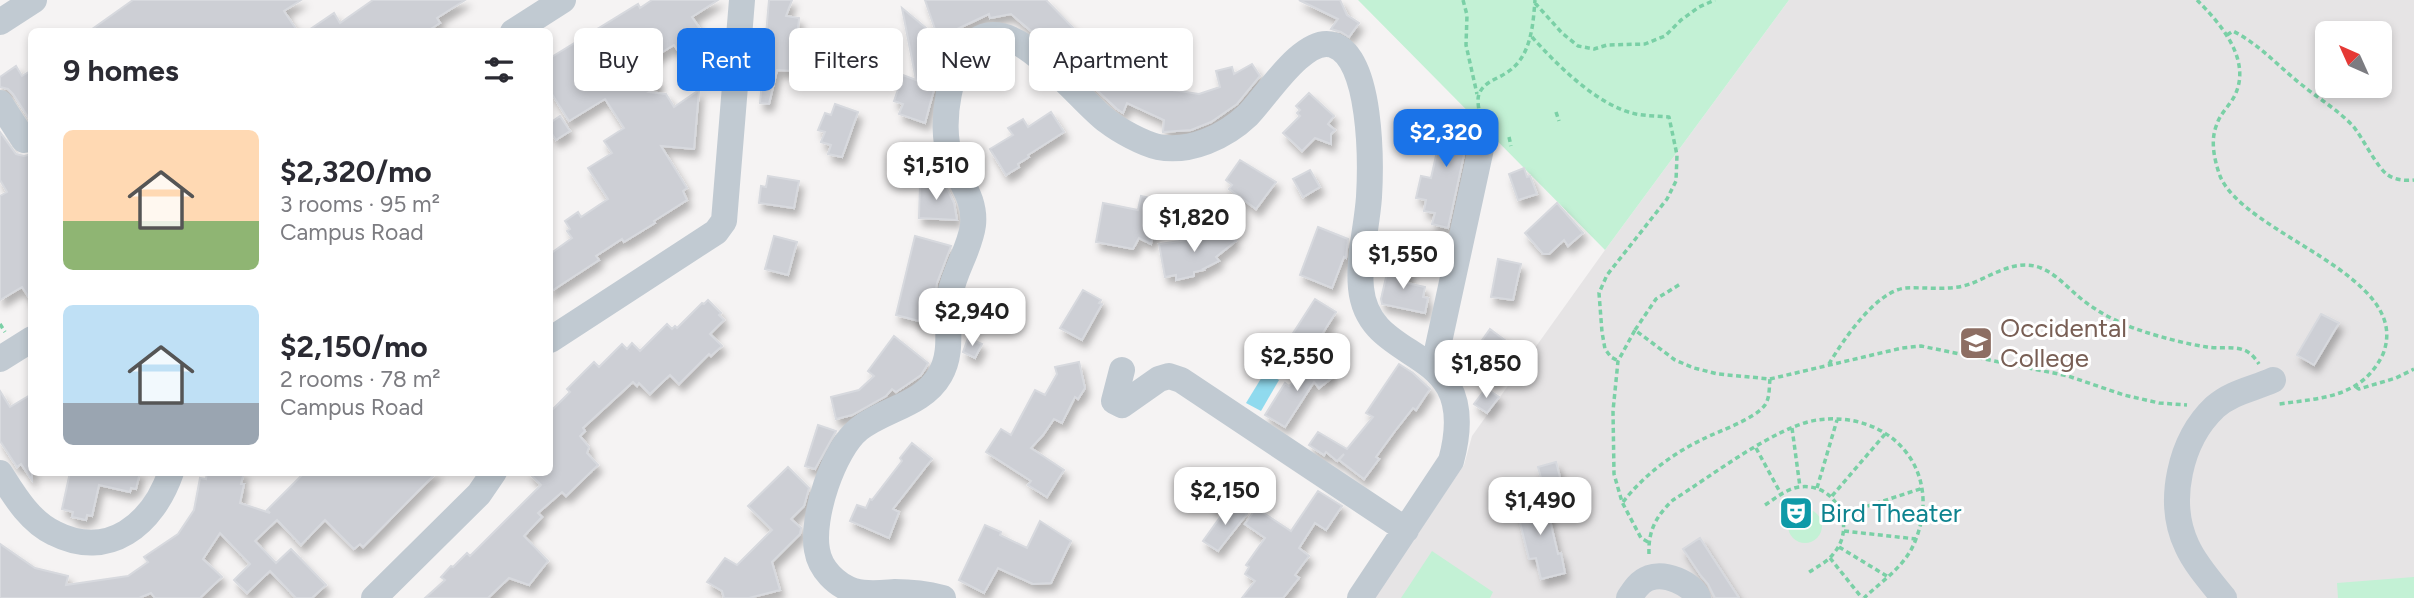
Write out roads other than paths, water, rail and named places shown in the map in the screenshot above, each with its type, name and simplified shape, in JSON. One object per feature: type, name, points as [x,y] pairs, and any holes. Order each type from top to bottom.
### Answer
[{"type":"street","points":[[0,22],[34,0]]},
{"type":"street","points":[[519,28],[563,0]]},
{"type":"street","points":[[553,338],[716,232],[724,221],[742,0]]},
{"type":"street","points":[[943,598],[915,592],[872,594],[854,591],[836,582],[824,570],[817,553],[816,527],[829,478],[842,447],[858,430],[926,392],[940,376],[947,356],[950,331],[950,291],[973,228],[973,207],[948,153],[946,115],[949,94],[959,61],[975,41],[989,34],[1004,35],[1030,49],[1107,122],[1157,147],[1186,148],[1220,137],[1246,117],[1300,55],[1316,45],[1332,44],[1348,55],[1357,70],[1369,130],[1369,197],[1361,268],[1361,290],[1367,310],[1377,326],[1394,342],[1434,365],[1453,396],[1458,418],[1458,436],[1451,461],[1360,598]]},
{"type":"street","points":[[0,103],[24,141]]},
{"type":"street","points":[[1434,365],[1482,144]]},
{"type":"street","points":[[0,359],[28,342]]},
{"type":"street","points":[[1122,370],[1114,401],[1122,405],[1159,379],[1169,376],[1181,380],[1406,530]]},
{"type":"street","points":[[2224,598],[2187,546],[2180,524],[2178,496],[2187,447],[2214,407],[2242,391],[2272,389]]},
{"type":"street","points":[[0,473],[30,516],[53,533],[78,542],[105,541],[128,533],[149,515],[164,494],[170,476]]},
{"type":"street","points":[[374,598],[479,494],[491,476]]},
{"type":"street","points":[[1629,598],[1638,586],[1650,578],[1667,577],[1681,582],[1696,593],[1698,598]]},
{"type":"water","points":[[1265,372],[1279,380],[1261,411],[1246,403]]},
{"type":"place","name":"Occidental College","points":[[1976,343]]},
{"type":"place","name":"Bird Theater","points":[[1796,513]]}]
